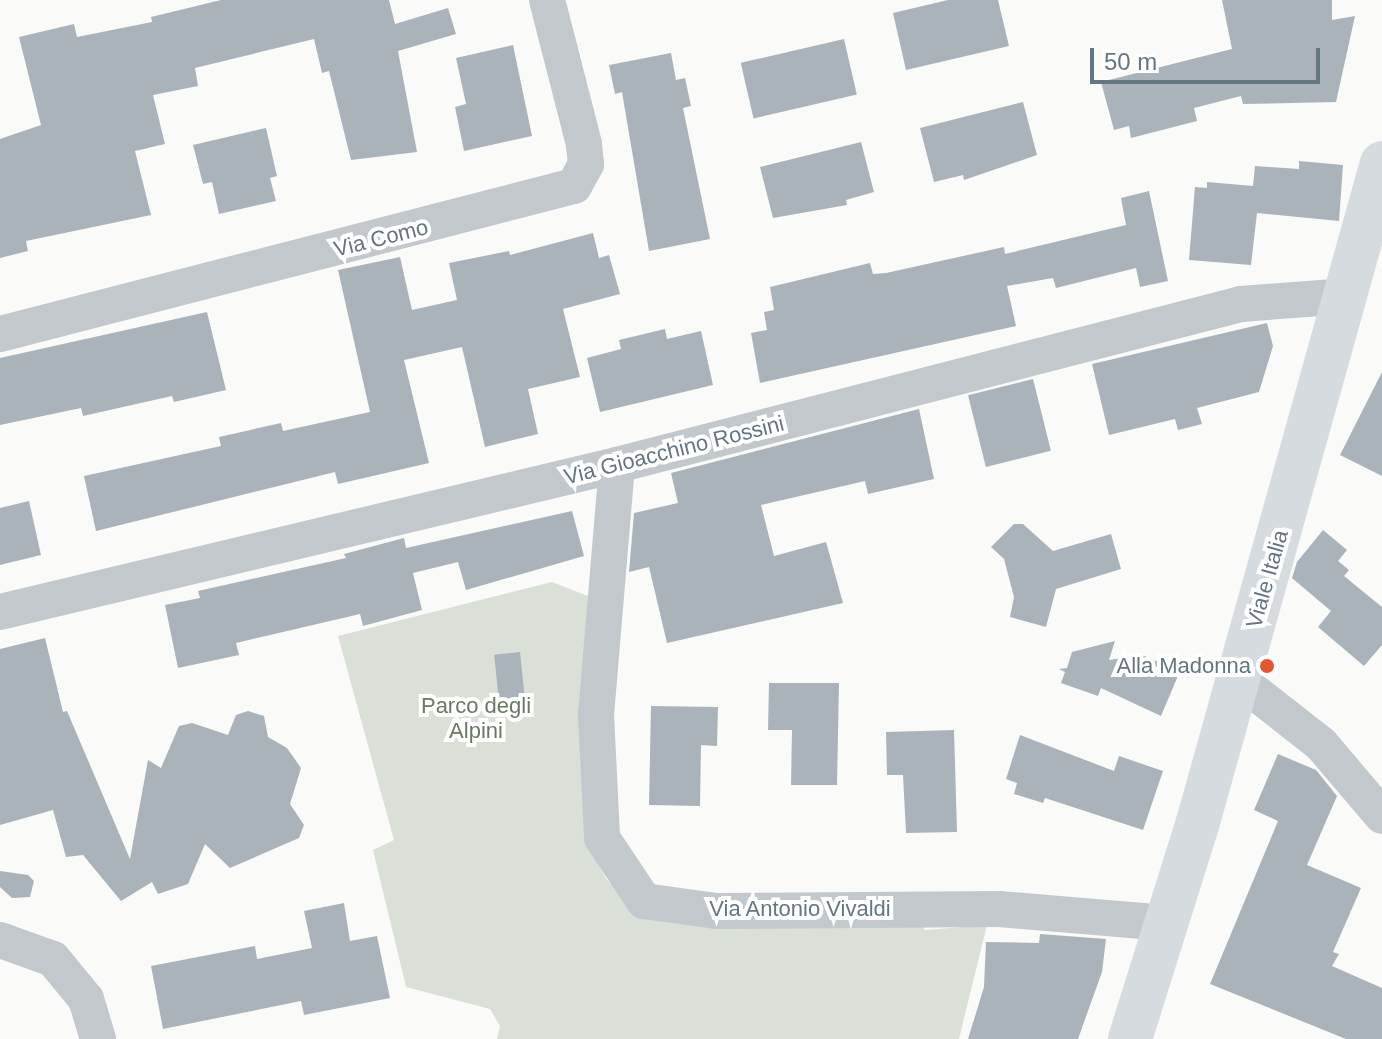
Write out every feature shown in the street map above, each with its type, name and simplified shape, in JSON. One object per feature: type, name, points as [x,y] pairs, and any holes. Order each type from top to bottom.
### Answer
[{"type":"main road","name":"Viale Italia","points":[[1130,1039],[1238,679],[1348,296],[1382,163]]},
{"type":"street","name":"Via Como","points":[[0,334],[574,186],[586,164],[584,144],[547,0]]},
{"type":"street","name":"Via Gioacchino Rossini","points":[[0,612],[617,465],[1241,304],[1348,296]]},
{"type":"street","name":"Via Antonio Vivaldi","points":[[617,465],[596,714],[602,838],[644,901],[716,911],[999,909],[1166,923]]},
{"type":"street","points":[[1238,679],[1321,744],[1382,816]]},
{"type":"street","points":[[0,940],[53,959],[86,999],[98,1039]]},
{"type":"green space","name":"Parco degli Alpini","points":[[552,582],[588,596],[590,849],[607,880],[632,900],[922,925],[925,930],[987,925],[959,1039],[497,1039],[500,1026],[490,1009],[406,987],[373,850],[394,840],[338,636]]},
{"type":"building","points":[[221,0],[389,0],[395,24],[448,8],[456,34],[398,51],[417,152],[351,160],[329,71],[322,73],[314,39],[195,68],[198,86],[153,95],[165,144],[135,151],[151,215],[26,241],[28,251],[0,258],[0,139],[41,125],[19,37],[74,24],[77,37],[152,22],[151,17]]},
{"type":"building","points":[[948,0],[998,0],[1009,46],[906,70],[893,13]]},
{"type":"building","points":[[1222,0],[1332,0],[1332,20],[1355,16],[1336,102],[1243,104],[1241,96],[1194,108],[1197,121],[1131,138],[1129,126],[1114,130],[1101,82],[1232,49]]},
{"type":"building","points":[[844,39],[857,95],[754,118],[741,63]]},
{"type":"building","points":[[513,45],[532,136],[464,151],[455,107],[466,104],[456,58]]},
{"type":"building","points":[[671,53],[676,80],[685,78],[691,106],[683,108],[710,239],[649,251],[622,92],[615,94],[609,65]]},
{"type":"building","points":[[1023,102],[1037,155],[964,180],[963,175],[934,182],[920,128]]},
{"type":"building","points":[[266,128],[277,176],[270,178],[276,201],[219,214],[212,182],[203,184],[193,145]]},
{"type":"building","points":[[861,142],[874,192],[846,200],[847,205],[773,218],[760,167]]},
{"type":"building","points":[[1299,161],[1343,165],[1339,221],[1257,213],[1251,265],[1189,260],[1195,187],[1207,188],[1207,182],[1253,186],[1255,166],[1299,169]]},
{"type":"building","points":[[1149,191],[1168,281],[1140,287],[1136,268],[1056,288],[1053,278],[1007,286],[1016,326],[760,383],[751,333],[767,330],[764,312],[774,310],[770,287],[870,263],[873,274],[1004,247],[1005,254],[1126,225],[1121,198]]},
{"type":"building","points":[[593,233],[599,258],[609,255],[620,294],[563,309],[580,377],[528,389],[538,434],[485,447],[462,347],[404,360],[429,463],[338,484],[335,472],[96,531],[84,476],[221,446],[219,437],[281,423],[283,431],[370,412],[338,270],[400,257],[412,310],[457,300],[449,263],[509,251],[510,255]]},
{"type":"building","points":[[207,312],[226,390],[174,402],[172,396],[83,416],[81,408],[0,425],[0,358]]},
{"type":"building","points":[[1267,323],[1273,346],[1259,392],[1197,408],[1202,424],[1178,430],[1175,419],[1109,435],[1092,364]]},
{"type":"building","points":[[665,329],[667,339],[701,331],[713,385],[600,412],[587,358],[621,349],[619,340]]},
{"type":"building","points":[[1382,372],[1382,476],[1340,455]]},
{"type":"building","points":[[1033,379],[1051,451],[986,467],[968,395]]},
{"type":"building","points":[[919,409],[934,479],[868,494],[865,481],[761,505],[774,556],[826,542],[843,603],[667,643],[649,567],[629,572],[634,513],[678,503],[671,473]]},
{"type":"building","points":[[29,501],[41,555],[0,565],[0,508]]},
{"type":"building","points":[[572,511],[584,556],[466,590],[458,562],[413,573],[422,610],[363,626],[360,614],[236,643],[239,655],[178,668],[165,605],[200,598],[198,591],[346,558],[344,554],[404,538],[406,548]]},
{"type":"building","points":[[1014,524],[1023,524],[1053,551],[1111,534],[1121,569],[1056,589],[1046,627],[1010,617],[1014,597],[1004,559],[991,547]]},
{"type":"building","points":[[1323,530],[1347,550],[1338,561],[1349,570],[1344,576],[1382,607],[1382,645],[1364,666],[1318,627],[1331,611],[1292,578],[1297,562]]},
{"type":"building","points":[[45,638],[63,712],[67,711],[130,859],[148,760],[161,768],[179,726],[192,723],[228,735],[236,715],[248,711],[264,716],[268,737],[287,748],[301,768],[290,804],[304,825],[299,838],[230,868],[205,844],[188,884],[158,894],[152,882],[121,901],[83,855],[66,857],[53,810],[0,825],[0,649]]},
{"type":"building","points":[[1115,641],[1109,660],[1142,655],[1180,671],[1161,716],[1101,688],[1098,696],[1061,683],[1065,672],[1059,669],[1067,668],[1072,652]]},
{"type":"building","points":[[520,652],[526,713],[501,715],[494,655]]},
{"type":"building","points":[[769,683],[839,683],[837,785],[791,785],[792,730],[768,730]]},
{"type":"building","points":[[651,706],[718,707],[717,746],[701,745],[700,806],[649,805]]},
{"type":"building","points":[[954,730],[957,832],[906,833],[903,775],[887,775],[886,732]]},
{"type":"building","points":[[1020,735],[1114,771],[1119,756],[1163,771],[1143,830],[1045,798],[1043,803],[1014,794],[1017,783],[1006,779]]},
{"type":"building","points":[[1278,754],[1316,770],[1337,796],[1307,865],[1361,888],[1333,952],[1339,954],[1332,966],[1382,988],[1382,1039],[1346,1039],[1210,984],[1278,821],[1254,810]]},
{"type":"building","points":[[0,871],[28,875],[34,881],[30,897],[12,898],[0,887]]},
{"type":"building","points":[[344,903],[350,941],[377,936],[390,998],[304,1015],[301,1001],[163,1029],[151,966],[255,946],[257,959],[312,948],[304,911]]},
{"type":"building","points":[[1040,934],[1106,939],[1102,972],[1078,1039],[968,1039],[984,987],[986,942],[1039,943]]},
{"type":"place","name":"Alla Madonna","points":[[1267,666]]}]
